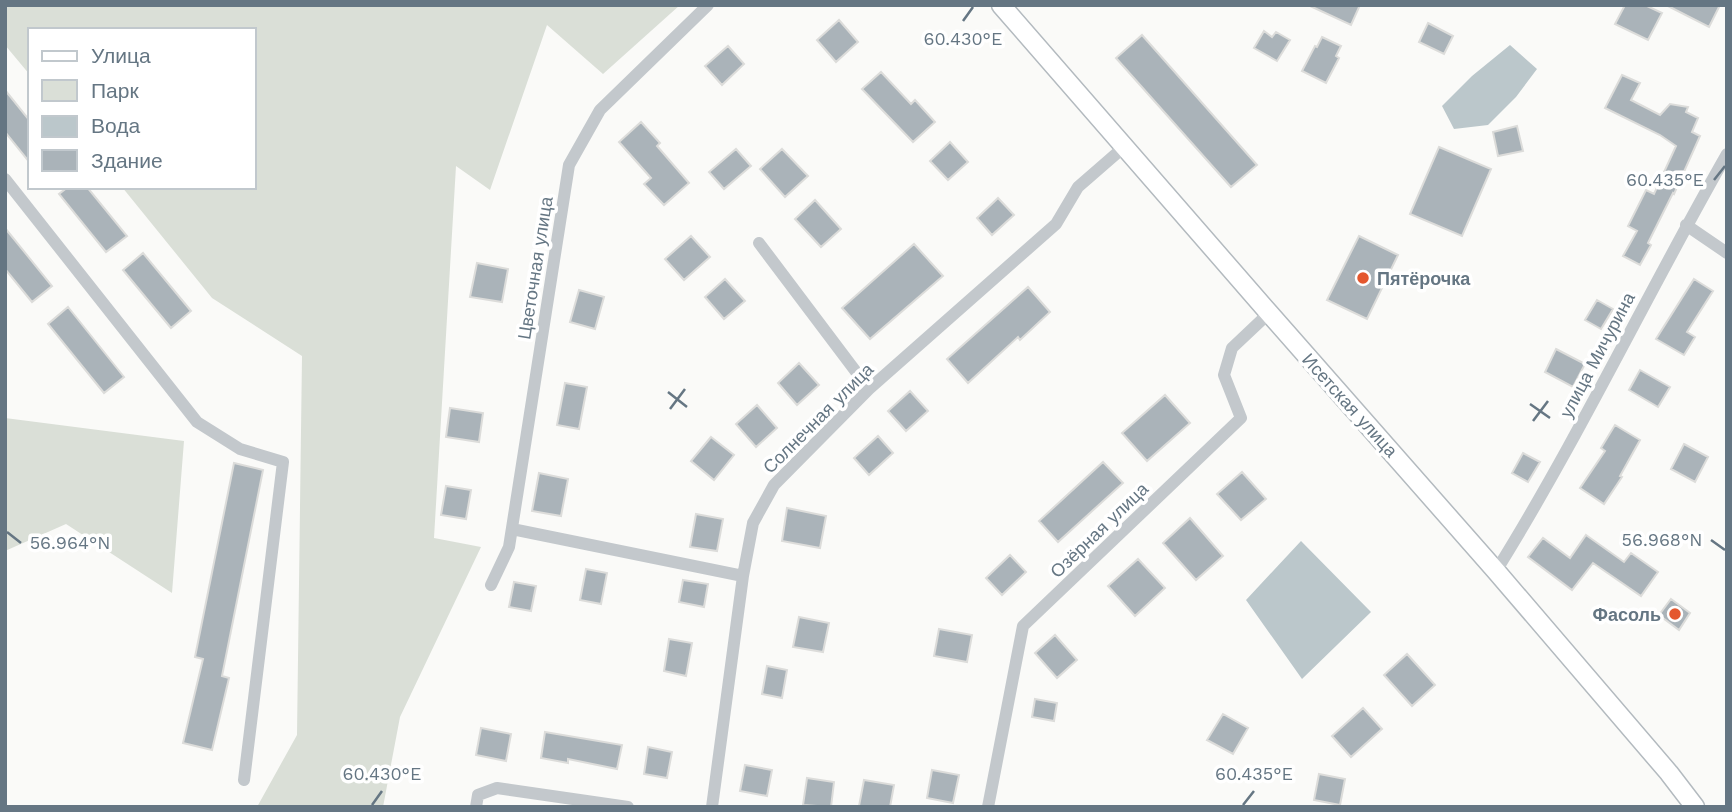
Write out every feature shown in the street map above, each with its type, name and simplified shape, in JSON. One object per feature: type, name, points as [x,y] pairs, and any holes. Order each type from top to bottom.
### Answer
[{"type":"main road","name":"Исетская улица","points":[[1001,5],[1496,570],[1695,807]]},
{"type":"street","name":"Цветочная улица","points":[[491,584],[509,547],[569,166],[600,110],[708,5]]},
{"type":"street","name":"Солнечная улица","points":[[712,807],[743,576],[753,523],[774,485],[869,389],[1056,224],[1078,187],[1124,147]]},
{"type":"street","name":"улица Мичурина","points":[[1496,570],[1534,510],[1686,225],[1727,154]]},
{"type":"street","points":[[5,179],[197,422],[240,449],[283,462],[244,780]]},
{"type":"street","points":[[1686,225],[1727,253]]},
{"type":"street","points":[[759,243],[869,389]]},
{"type":"street","name":"Озёрная улица","points":[[988,807],[1024,626],[1241,418],[1224,376],[1231,348],[1269,313]]},
{"type":"street","points":[[512,528],[743,576]]},
{"type":"street","points":[[477,801],[497,788],[628,807]]},
{"type":"green space","points":[[5,5],[680,5],[603,74],[547,25],[490,190],[456,166],[434,538],[481,547],[400,717],[383,807],[257,807],[297,735],[302,356],[212,298],[124,189],[256,189],[256,28],[28,28],[28,73],[5,45]]},
{"type":"green space","points":[[5,418],[184,441],[172,593],[66,524],[5,551]]},
{"type":"water","points":[[1510,45],[1537,69],[1516,97],[1488,125],[1454,129],[1442,106],[1472,76]]},
{"type":"water","points":[[1301,541],[1371,612],[1302,679],[1246,600]]},
{"type":"building","points":[[1308,5],[1360,5],[1351,25]]},
{"type":"building","points":[[1625,5],[1645,5],[1662,13],[1648,40],[1615,24]]},
{"type":"building","points":[[1666,5],[1720,5],[1709,27]]},
{"type":"building","points":[[839,20],[858,42],[836,62],[817,40]]},
{"type":"building","points":[[1428,23],[1453,36],[1444,54],[1419,42]]},
{"type":"building","points":[[1264,31],[1272,37],[1276,32],[1290,40],[1277,61],[1254,48]]},
{"type":"building","points":[[1142,35],[1257,165],[1231,187],[1116,58]]},
{"type":"building","points":[[1322,37],[1341,46],[1336,56],[1339,58],[1326,83],[1302,71]]},
{"type":"building","points":[[728,46],[744,64],[722,85],[705,66]]},
{"type":"building","points":[[881,72],[911,104],[915,100],[935,122],[913,142],[862,89]]},
{"type":"building","points":[[1622,75],[1640,83],[1631,100],[1660,115],[1670,104],[1688,107],[1686,112],[1698,118],[1692,132],[1700,136],[1640,265],[1623,256],[1637,231],[1628,226],[1646,190],[1654,194],[1676,146],[1660,135],[1605,108]]},
{"type":"building","points":[[5,90],[28,119],[28,161],[5,132]]},
{"type":"building","points":[[641,122],[660,143],[657,146],[689,183],[664,205],[644,184],[651,178],[619,142]]},
{"type":"building","points":[[1517,126],[1523,151],[1498,156],[1493,132]]},
{"type":"building","points":[[950,142],[968,162],[948,180],[930,161]]},
{"type":"building","points":[[1439,147],[1491,169],[1462,236],[1410,214]]},
{"type":"building","points":[[736,149],[751,166],[724,189],[709,172]]},
{"type":"building","points":[[782,149],[808,176],[785,197],[760,169]]},
{"type":"building","points":[[65,189],[89,189],[127,236],[106,252],[59,194]]},
{"type":"building","points":[[998,198],[1014,215],[992,235],[977,218]]},
{"type":"building","points":[[815,200],[841,229],[821,247],[795,219]]},
{"type":"building","points":[[5,228],[52,286],[32,302],[5,269]]},
{"type":"building","points":[[691,236],[710,257],[684,280],[665,259]]},
{"type":"building","name":"Пятёрочка","points":[[1359,236],[1398,255],[1367,319],[1327,300]]},
{"type":"building","points":[[914,244],[943,276],[870,339],[842,308]]},
{"type":"building","points":[[143,253],[191,311],[171,328],[123,270]]},
{"type":"building","points":[[477,263],[508,269],[502,302],[470,297]]},
{"type":"building","points":[[725,279],[745,301],[724,319],[705,297]]},
{"type":"building","points":[[1694,279],[1713,291],[1687,332],[1695,337],[1684,355],[1656,339]]},
{"type":"building","points":[[1028,287],[1050,312],[968,383],[947,359]]},
{"type":"building","points":[[579,290],[604,297],[595,329],[570,322]]},
{"type":"building","points":[[1597,300],[1613,309],[1601,329],[1585,320]]},
{"type":"building","points":[[68,307],[124,377],[104,393],[48,324]]},
{"type":"building","points":[[1556,349],[1585,364],[1573,387],[1545,372]]},
{"type":"building","points":[[799,363],[819,385],[797,405],[778,383]]},
{"type":"building","points":[[1640,370],[1670,387],[1658,407],[1629,390]]},
{"type":"building","points":[[565,383],[587,387],[579,429],[557,425]]},
{"type":"building","points":[[910,391],[928,411],[906,431],[888,411]]},
{"type":"building","points":[[1165,395],[1190,423],[1147,461],[1122,433]]},
{"type":"building","points":[[757,405],[777,428],[756,447],[736,424]]},
{"type":"building","points":[[450,408],[483,413],[479,442],[446,437]]},
{"type":"building","points":[[1615,425],[1640,440],[1620,476],[1622,477],[1604,504],[1580,488],[1605,451],[1601,448]]},
{"type":"building","points":[[878,436],[893,453],[869,475],[854,458]]},
{"type":"building","points":[[711,437],[734,455],[714,480],[691,461]]},
{"type":"building","points":[[1684,444],[1708,457],[1695,482],[1671,469]]},
{"type":"building","points":[[1523,453],[1540,462],[1528,482],[1512,473]]},
{"type":"building","points":[[1103,462],[1123,483],[1058,542],[1039,521]]},
{"type":"building","points":[[234,463],[263,470],[222,676],[229,678],[212,750],[183,743],[203,659],[195,657]]},
{"type":"building","points":[[1242,472],[1266,499],[1241,520],[1217,494]]},
{"type":"building","points":[[539,473],[568,479],[561,516],[532,511]]},
{"type":"building","points":[[446,486],[471,490],[466,519],[441,515]]},
{"type":"building","points":[[787,508],[826,516],[820,548],[782,541]]},
{"type":"building","points":[[696,514],[723,519],[717,551],[690,547]]},
{"type":"building","points":[[1190,518],[1223,556],[1196,580],[1163,543]]},
{"type":"building","points":[[1586,535],[1624,562],[1631,553],[1658,572],[1641,596],[1593,563],[1572,590],[1528,557],[1543,538],[1570,558]]},
{"type":"building","points":[[1010,555],[1026,572],[1002,595],[986,578]]},
{"type":"building","points":[[1138,559],[1165,588],[1135,616],[1108,586]]},
{"type":"building","points":[[586,569],[607,573],[601,604],[580,600]]},
{"type":"building","points":[[683,580],[708,584],[704,607],[679,602]]},
{"type":"building","points":[[514,582],[536,586],[531,611],[509,607]]},
{"type":"building","name":"Фасоль","points":[[1671,599],[1690,613],[1679,630],[1659,615]]},
{"type":"building","points":[[799,617],[829,623],[823,652],[793,647]]},
{"type":"building","points":[[939,629],[972,635],[967,662],[934,656]]},
{"type":"building","points":[[1055,635],[1077,660],[1057,678],[1035,653]]},
{"type":"building","points":[[669,639],[692,643],[686,676],[664,671]]},
{"type":"building","points":[[1407,654],[1435,685],[1412,706],[1384,675]]},
{"type":"building","points":[[767,666],[787,670],[782,698],[762,694]]},
{"type":"building","points":[[1035,699],[1057,703],[1054,721],[1032,717]]},
{"type":"building","points":[[1363,708],[1382,729],[1351,757],[1332,736]]},
{"type":"building","points":[[1223,714],[1248,728],[1233,754],[1207,740]]},
{"type":"building","points":[[481,728],[511,734],[506,761],[476,755]]},
{"type":"building","points":[[545,732],[622,745],[617,769],[568,759],[568,763],[541,758]]},
{"type":"building","points":[[648,747],[672,752],[667,778],[644,774]]},
{"type":"building","points":[[745,765],[772,770],[767,796],[740,791]]},
{"type":"building","points":[[932,770],[959,775],[953,803],[927,798]]},
{"type":"building","points":[[1319,774],[1345,779],[1340,805],[1314,800]]},
{"type":"building","points":[[807,778],[834,782],[831,807],[803,805]]},
{"type":"building","points":[[864,780],[894,785],[890,807],[859,806]]},
{"type":"place","name":"Пятёрочка","points":[[1363,278]]},
{"type":"place","name":"Фасоль","points":[[1675,614]]}]
